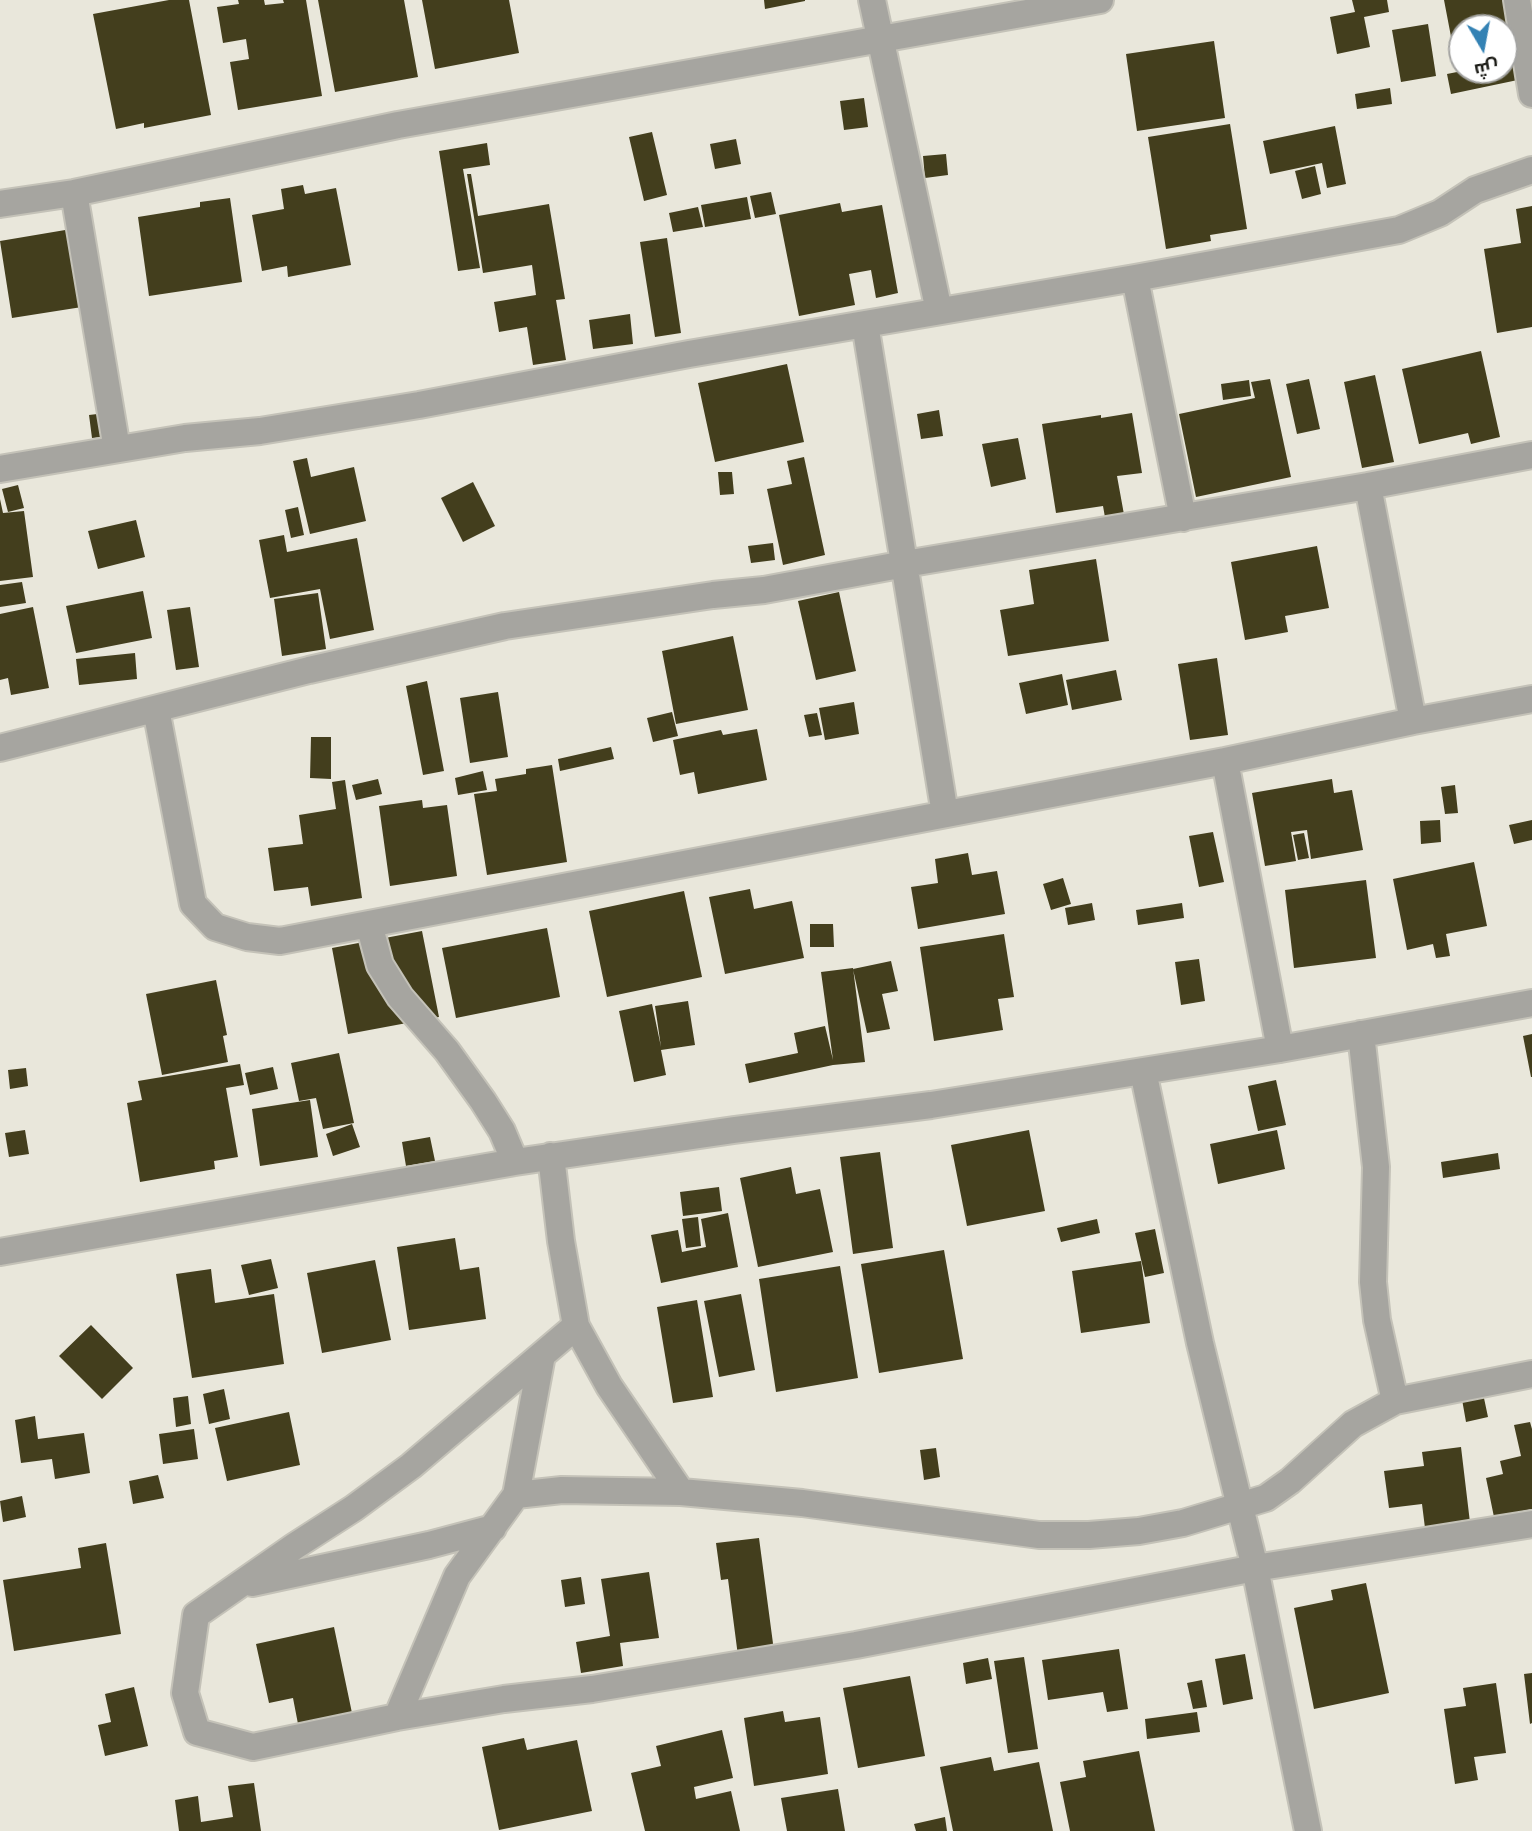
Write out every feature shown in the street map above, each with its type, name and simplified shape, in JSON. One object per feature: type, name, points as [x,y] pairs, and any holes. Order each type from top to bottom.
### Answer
[{"type":"street","points":[[872,0],[939,312]]},
{"type":"street","points":[[0,204],[74,193],[398,125],[1100,0]]},
{"type":"street","points":[[1517,0],[1532,94]]},
{"type":"street","points":[[0,469],[185,438],[260,431],[419,405],[676,356],[1399,230],[1440,213],[1475,190],[1532,170]]},
{"type":"street","points":[[74,193],[117,449]]},
{"type":"street","points":[[1135,278],[1182,518]]},
{"type":"street","points":[[865,324],[945,814]]},
{"type":"street","points":[[0,748],[309,670],[505,626],[764,590],[1368,486],[1532,455]]},
{"type":"street","points":[[1368,486],[1413,721]]},
{"type":"street","points":[[156,709],[193,904],[215,927],[247,937],[279,940],[1225,761],[1532,699]]},
{"type":"street","points":[[1225,761],[1280,1049]]},
{"type":"street","points":[[369,924],[380,965],[400,997],[447,1051],[483,1101],[502,1131],[515,1162]]},
{"type":"street","points":[[0,1252],[551,1156],[931,1105],[1280,1049],[1532,1003]]},
{"type":"street","points":[[1361,1034],[1376,1167],[1373,1282],[1377,1320],[1395,1401]]},
{"type":"street","points":[[1143,1071],[1200,1343],[1255,1568],[1308,1831]]},
{"type":"street","points":[[551,1156],[561,1241],[576,1326],[609,1386],[681,1492]]},
{"type":"street","points":[[576,1326],[411,1466],[196,1615],[185,1693],[197,1732],[253,1747],[397,1717],[504,1699],[593,1689],[856,1645],[1255,1568],[1532,1524]]},
{"type":"street","points":[[397,1717],[457,1576],[516,1495],[542,1355]]},
{"type":"street","points":[[516,1495],[562,1490],[681,1492],[802,1503],[1039,1535],[1139,1531],[1183,1523],[1266,1497],[1290,1481],[1353,1424],[1395,1401],[1532,1374]]},
{"type":"street","points":[[240,1585],[429,1545],[493,1528]]},
{"type":"building","points":[[169,0],[189,0],[211,115],[144,128],[144,123],[116,129],[93,14]]},
{"type":"building","points":[[238,0],[264,0],[265,5],[284,3],[283,0],[306,0],[322,96],[238,110],[230,62],[249,59],[246,39],[223,43],[217,7],[239,4]]},
{"type":"building","points":[[318,0],[404,0],[418,77],[335,92]]},
{"type":"building","points":[[422,0],[509,0],[519,53],[435,69]]},
{"type":"building","points":[[764,0],[805,0],[805,1],[765,9]]},
{"type":"building","points":[[1352,0],[1387,0],[1389,12],[1364,17],[1370,47],[1337,54],[1330,17],[1355,12]]},
{"type":"building","points":[[1444,0],[1532,0],[1532,54],[1518,56],[1518,14],[1448,14],[1448,21]]},
{"type":"building","points":[[1428,24],[1436,76],[1401,82],[1392,30]]},
{"type":"building","points":[[1214,41],[1225,118],[1137,131],[1126,54]]},
{"type":"building","points":[[1532,57],[1532,77],[1518,80],[1518,60]]},
{"type":"building","points":[[1449,84],[1499,84],[1451,94]]},
{"type":"building","points":[[1390,88],[1392,104],[1357,109],[1355,94]]},
{"type":"building","points":[[864,98],[868,127],[844,130],[840,101]]},
{"type":"building","points":[[1230,124],[1247,229],[1210,235],[1211,241],[1166,249],[1148,137]]},
{"type":"building","points":[[1335,126],[1346,184],[1327,188],[1322,163],[1270,174],[1263,141]]},
{"type":"building","points":[[652,132],[667,195],[644,201],[629,137]]},
{"type":"building","points":[[736,139],[741,164],[715,169],[710,144]]},
{"type":"building","points":[[487,143],[490,165],[463,169],[480,268],[458,271],[439,151]]},
{"type":"building","points":[[946,154],[948,175],[925,178],[923,156]]},
{"type":"building","points":[[1315,166],[1321,194],[1302,199],[1295,171]]},
{"type":"building","points":[[467,174],[471,174],[478,216],[549,204],[565,299],[556,300],[566,360],[533,365],[527,327],[499,332],[494,302],[536,295],[532,265],[483,273]]},
{"type":"building","points":[[303,185],[305,194],[336,188],[351,265],[288,277],[287,266],[262,271],[252,215],[284,209],[281,189]]},
{"type":"building","points":[[771,192],[776,214],[755,218],[750,196]]},
{"type":"building","points":[[747,197],[751,219],[705,227],[701,205]]},
{"type":"building","points":[[230,198],[242,282],[149,296],[138,217],[200,207],[200,202]]},
{"type":"building","points":[[840,203],[842,212],[882,205],[898,293],[876,298],[871,270],[849,274],[855,305],[799,316],[779,215]]},
{"type":"building","points":[[1532,206],[1532,327],[1497,333],[1484,249],[1521,243],[1516,209]]},
{"type":"building","points":[[698,207],[703,227],[673,232],[669,213]]},
{"type":"building","points":[[89,226],[101,304],[12,318],[0,241]]},
{"type":"building","points":[[667,238],[681,333],[655,337],[640,242]]},
{"type":"building","points":[[630,314],[633,344],[593,349],[589,320]]},
{"type":"building","points":[[1481,351],[1500,437],[1471,444],[1468,433],[1419,444],[1402,369]]},
{"type":"building","points":[[787,364],[804,442],[715,462],[698,383]]},
{"type":"building","points":[[1375,375],[1394,462],[1362,468],[1344,382]]},
{"type":"building","points":[[1270,379],[1291,477],[1196,497],[1179,414],[1255,398],[1251,382]]},
{"type":"building","points":[[1309,379],[1320,429],[1297,434],[1286,384]]},
{"type":"building","points":[[1249,380],[1251,396],[1223,400],[1221,384]]},
{"type":"building","points":[[939,410],[943,436],[921,439],[917,414]]},
{"type":"building","points":[[114,412],[117,435],[92,438],[89,415]]},
{"type":"building","points":[[1132,413],[1142,473],[1117,476],[1125,520],[1106,523],[1103,506],[1056,513],[1042,424]]},
{"type":"building","points":[[1018,438],[1026,479],[991,487],[982,444]]},
{"type":"building","points":[[804,457],[825,555],[783,565],[767,489],[792,484],[787,461]]},
{"type":"building","points":[[307,458],[311,477],[354,467],[366,521],[310,534],[293,461]]},
{"type":"building","points":[[718,472],[732,472],[734,494],[720,495]]},
{"type":"building","points":[[473,482],[495,526],[463,542],[441,498]]},
{"type":"building","points":[[18,485],[24,508],[8,512],[2,489]]},
{"type":"building","points":[[0,499],[3,513],[24,511],[33,577],[0,581]]},
{"type":"building","points":[[298,507],[304,535],[291,538],[285,510]]},
{"type":"building","points":[[136,520],[145,557],[98,569],[88,531]]},
{"type":"building","points":[[284,535],[287,552],[357,538],[374,630],[330,639],[320,589],[270,598],[259,540]]},
{"type":"building","points":[[773,543],[775,560],[751,563],[748,546]]},
{"type":"building","points":[[1317,546],[1329,608],[1285,616],[1288,632],[1245,640],[1231,562]]},
{"type":"building","points":[[1096,559],[1109,641],[1008,656],[1000,610],[1034,604],[1029,570]]},
{"type":"building","points":[[22,582],[26,603],[0,607],[0,585]]},
{"type":"building","points":[[143,591],[152,638],[76,653],[66,606]]},
{"type":"building","points":[[839,592],[856,671],[816,680],[798,601]]},
{"type":"building","points":[[318,593],[326,649],[282,656],[274,599]]},
{"type":"building","points":[[33,607],[49,688],[11,695],[8,678],[0,680],[0,614]]},
{"type":"building","points":[[190,607],[199,667],[176,670],[167,610]]},
{"type":"building","points":[[733,636],[748,710],[676,724],[662,651]]},
{"type":"building","points":[[135,653],[137,679],[79,685],[76,659]]},
{"type":"building","points":[[1217,658],[1228,735],[1190,740],[1178,664]]},
{"type":"building","points":[[1116,670],[1122,700],[1072,710],[1066,680]]},
{"type":"building","points":[[1062,674],[1068,705],[1026,714],[1019,683]]},
{"type":"building","points":[[427,681],[444,771],[423,775],[406,686]]},
{"type":"building","points":[[498,692],[508,757],[470,763],[460,698]]},
{"type":"building","points":[[854,702],[859,734],[825,740],[819,708]]},
{"type":"building","points":[[672,712],[678,736],[653,742],[647,718]]},
{"type":"building","points":[[817,713],[822,735],[809,737],[804,715]]},
{"type":"building","points":[[757,729],[767,780],[698,794],[694,772],[680,775],[673,740],[721,730],[723,735]]},
{"type":"building","points":[[311,737],[331,737],[331,779],[310,778]]},
{"type":"building","points":[[611,747],[614,759],[560,771],[558,759]]},
{"type":"building","points":[[552,765],[567,862],[487,875],[474,794],[497,791],[495,779],[526,774],[526,769]]},
{"type":"building","points":[[483,771],[487,790],[458,795],[455,778]]},
{"type":"building","points":[[378,779],[382,794],[356,800],[352,785]]},
{"type":"building","points":[[1332,779],[1334,793],[1352,790],[1363,850],[1311,859],[1307,830],[1291,832],[1296,861],[1265,866],[1252,793]]},
{"type":"building","points":[[345,780],[362,898],[311,906],[308,887],[274,891],[268,848],[303,844],[299,815],[336,809],[332,782]]},
{"type":"building","points":[[1455,785],[1458,813],[1445,814],[1441,787]]},
{"type":"building","points":[[422,800],[423,808],[447,805],[457,876],[390,886],[379,806]]},
{"type":"building","points":[[1440,820],[1441,842],[1421,844],[1420,821]]},
{"type":"building","points":[[1532,820],[1532,840],[1514,844],[1509,825]]},
{"type":"building","points":[[1213,832],[1224,882],[1199,887],[1189,836]]},
{"type":"building","points":[[1304,833],[1309,858],[1298,860],[1293,835]]},
{"type":"building","points":[[968,853],[972,875],[997,871],[1005,914],[918,929],[911,887],[938,883],[935,859]]},
{"type":"building","points":[[1474,862],[1487,926],[1446,934],[1450,956],[1436,958],[1433,944],[1407,950],[1393,879]]},
{"type":"building","points":[[1063,878],[1071,904],[1051,910],[1043,884]]},
{"type":"building","points":[[1366,880],[1376,958],[1294,968],[1285,890]]},
{"type":"building","points":[[750,889],[754,909],[792,901],[804,958],[725,974],[709,897]]},
{"type":"building","points":[[684,891],[702,977],[607,997],[589,911]]},
{"type":"building","points":[[1092,903],[1095,920],[1068,925],[1065,908]]},
{"type":"building","points":[[1182,903],[1184,918],[1138,925],[1136,910]]},
{"type":"building","points":[[810,924],[833,924],[834,947],[810,947]]},
{"type":"building","points":[[547,928],[560,997],[456,1018],[442,948]]},
{"type":"building","points":[[422,931],[439,1017],[348,1034],[332,948]]},
{"type":"building","points":[[1004,934],[1014,997],[998,999],[1003,1030],[934,1041],[920,947]]},
{"type":"building","points":[[1199,959],[1205,1001],[1181,1005],[1175,962]]},
{"type":"building","points":[[891,961],[898,991],[882,994],[890,1029],[867,1033],[853,969]]},
{"type":"building","points":[[853,968],[865,1062],[833,1065],[749,1083],[745,1064],[798,1053],[794,1033],[825,1026],[833,1060],[821,972]]},
{"type":"building","points":[[216,980],[227,1035],[223,1036],[228,1062],[162,1075],[146,994]]},
{"type":"building","points":[[688,1001],[695,1045],[661,1050],[666,1075],[634,1082],[619,1011],[652,1004],[661,1047],[655,1006]]},
{"type":"building","points":[[1532,1034],[1532,1077],[1531,1077],[1523,1036]]},
{"type":"building","points":[[339,1053],[354,1123],[323,1129],[316,1098],[299,1101],[291,1063]]},
{"type":"building","points":[[240,1064],[244,1085],[226,1088],[238,1157],[214,1161],[215,1169],[140,1182],[127,1103],[142,1100],[138,1081]]},
{"type":"building","points":[[273,1067],[278,1089],[250,1095],[245,1073]]},
{"type":"building","points":[[26,1068],[28,1086],[10,1089],[8,1070]]},
{"type":"building","points":[[1276,1080],[1286,1125],[1258,1131],[1248,1086]]},
{"type":"building","points":[[310,1100],[318,1157],[260,1166],[252,1109]]},
{"type":"building","points":[[352,1124],[360,1147],[333,1156],[326,1134]]},
{"type":"building","points":[[25,1130],[29,1154],[9,1157],[5,1133]]},
{"type":"building","points":[[1029,1130],[1045,1211],[967,1226],[951,1145]]},
{"type":"building","points":[[1277,1130],[1285,1169],[1218,1184],[1210,1144]]},
{"type":"building","points":[[430,1137],[435,1161],[406,1166],[402,1142]]},
{"type":"building","points":[[880,1152],[893,1248],[853,1254],[840,1157]]},
{"type":"building","points":[[1498,1153],[1500,1169],[1443,1178],[1441,1162]]},
{"type":"building","points":[[791,1167],[796,1194],[820,1189],[833,1252],[758,1267],[740,1178]]},
{"type":"building","points":[[719,1187],[722,1211],[683,1216],[680,1192]]},
{"type":"building","points":[[728,1213],[738,1267],[661,1283],[651,1235],[678,1230],[682,1252],[706,1247],[701,1219]]},
{"type":"building","points":[[698,1217],[701,1246],[686,1248],[682,1219]]},
{"type":"building","points":[[1097,1219],[1100,1233],[1061,1242],[1057,1228]]},
{"type":"building","points":[[1155,1229],[1164,1273],[1145,1277],[1135,1233]]},
{"type":"building","points":[[455,1238],[460,1270],[479,1267],[486,1319],[409,1330],[397,1247]]},
{"type":"building","points":[[944,1250],[963,1359],[879,1373],[861,1264]]},
{"type":"building","points":[[271,1259],[278,1288],[249,1295],[241,1265]]},
{"type":"building","points":[[375,1260],[391,1340],[322,1353],[307,1273]]},
{"type":"building","points":[[1141,1261],[1150,1323],[1081,1333],[1072,1271]]},
{"type":"building","points":[[840,1266],[858,1378],[776,1392],[759,1279]]},
{"type":"building","points":[[211,1269],[215,1303],[274,1294],[284,1364],[192,1378],[176,1274]]},
{"type":"building","points":[[741,1294],[755,1370],[719,1377],[704,1301]]},
{"type":"building","points":[[697,1300],[713,1397],[673,1403],[657,1307]]},
{"type":"building","points":[[91,1325],[133,1368],[102,1399],[59,1356]]},
{"type":"building","points":[[1481,1384],[1488,1417],[1466,1422],[1460,1388]]},
{"type":"building","points":[[224,1389],[230,1419],[209,1424],[203,1394]]},
{"type":"building","points":[[188,1396],[191,1424],[176,1427],[173,1398]]},
{"type":"building","points":[[289,1412],[300,1465],[227,1481],[215,1428]]},
{"type":"building","points":[[35,1416],[38,1439],[84,1433],[90,1473],[55,1479],[52,1459],[21,1463],[15,1420]]},
{"type":"building","points":[[1530,1422],[1532,1509],[1494,1517],[1486,1478],[1503,1474],[1500,1461],[1521,1456],[1514,1425]]},
{"type":"building","points":[[194,1429],[198,1459],[163,1464],[159,1434]]},
{"type":"building","points":[[1461,1447],[1471,1531],[1426,1536],[1422,1504],[1389,1508],[1384,1471],[1424,1466],[1422,1452]]},
{"type":"building","points":[[936,1448],[940,1477],[924,1480],[920,1450]]},
{"type":"building","points":[[158,1475],[164,1498],[133,1504],[129,1481]]},
{"type":"building","points":[[22,1496],[26,1517],[3,1522],[0,1501]]},
{"type":"building","points":[[759,1538],[774,1651],[738,1656],[728,1579],[721,1580],[716,1543]]},
{"type":"building","points":[[106,1543],[121,1634],[14,1651],[3,1580],[81,1568],[78,1548]]},
{"type":"building","points":[[649,1572],[659,1638],[620,1643],[623,1666],[581,1673],[576,1642],[610,1636],[601,1579]]},
{"type":"building","points":[[581,1577],[585,1604],[565,1607],[561,1580]]},
{"type":"building","points":[[1366,1583],[1389,1693],[1314,1709],[1294,1608],[1333,1600],[1331,1590]]},
{"type":"building","points":[[334,1627],[352,1713],[298,1724],[293,1698],[269,1703],[256,1644]]},
{"type":"building","points":[[1119,1649],[1128,1709],[1107,1712],[1103,1692],[1048,1700],[1042,1660]]},
{"type":"building","points":[[1245,1654],[1253,1699],[1223,1705],[1215,1659]]},
{"type":"building","points":[[1024,1657],[1038,1749],[1008,1753],[994,1661]]},
{"type":"building","points":[[988,1658],[992,1679],[966,1684],[963,1663]]},
{"type":"building","points":[[1532,1673],[1532,1723],[1530,1724],[1524,1674]]},
{"type":"building","points":[[910,1676],[925,1756],[858,1768],[843,1688]]},
{"type":"building","points":[[1202,1680],[1207,1707],[1193,1709],[1187,1683]]},
{"type":"building","points":[[1496,1683],[1506,1753],[1474,1757],[1478,1780],[1455,1784],[1444,1709],[1466,1706],[1463,1688]]},
{"type":"building","points":[[134,1687],[148,1746],[105,1756],[98,1725],[111,1722],[105,1694]]},
{"type":"building","points":[[783,1711],[785,1722],[820,1717],[828,1774],[754,1786],[744,1718]]},
{"type":"building","points":[[1197,1712],[1200,1732],[1147,1739],[1145,1719]]},
{"type":"building","points":[[722,1730],[733,1778],[694,1787],[696,1799],[731,1791],[740,1831],[645,1831],[631,1773],[661,1766],[656,1746]]},
{"type":"building","points":[[524,1738],[527,1750],[577,1740],[592,1811],[499,1830],[482,1747]]},
{"type":"building","points":[[1139,1751],[1155,1831],[1070,1831],[1060,1782],[1086,1777],[1083,1761]]},
{"type":"building","points":[[991,1757],[994,1771],[1039,1762],[1053,1831],[953,1831],[940,1767]]},
{"type":"building","points":[[254,1783],[261,1831],[179,1831],[175,1800],[198,1796],[201,1822],[233,1817],[228,1786]]},
{"type":"building","points":[[838,1789],[845,1831],[787,1831],[781,1798]]},
{"type":"building","points":[[945,1817],[947,1831],[916,1831],[914,1824]]}]
